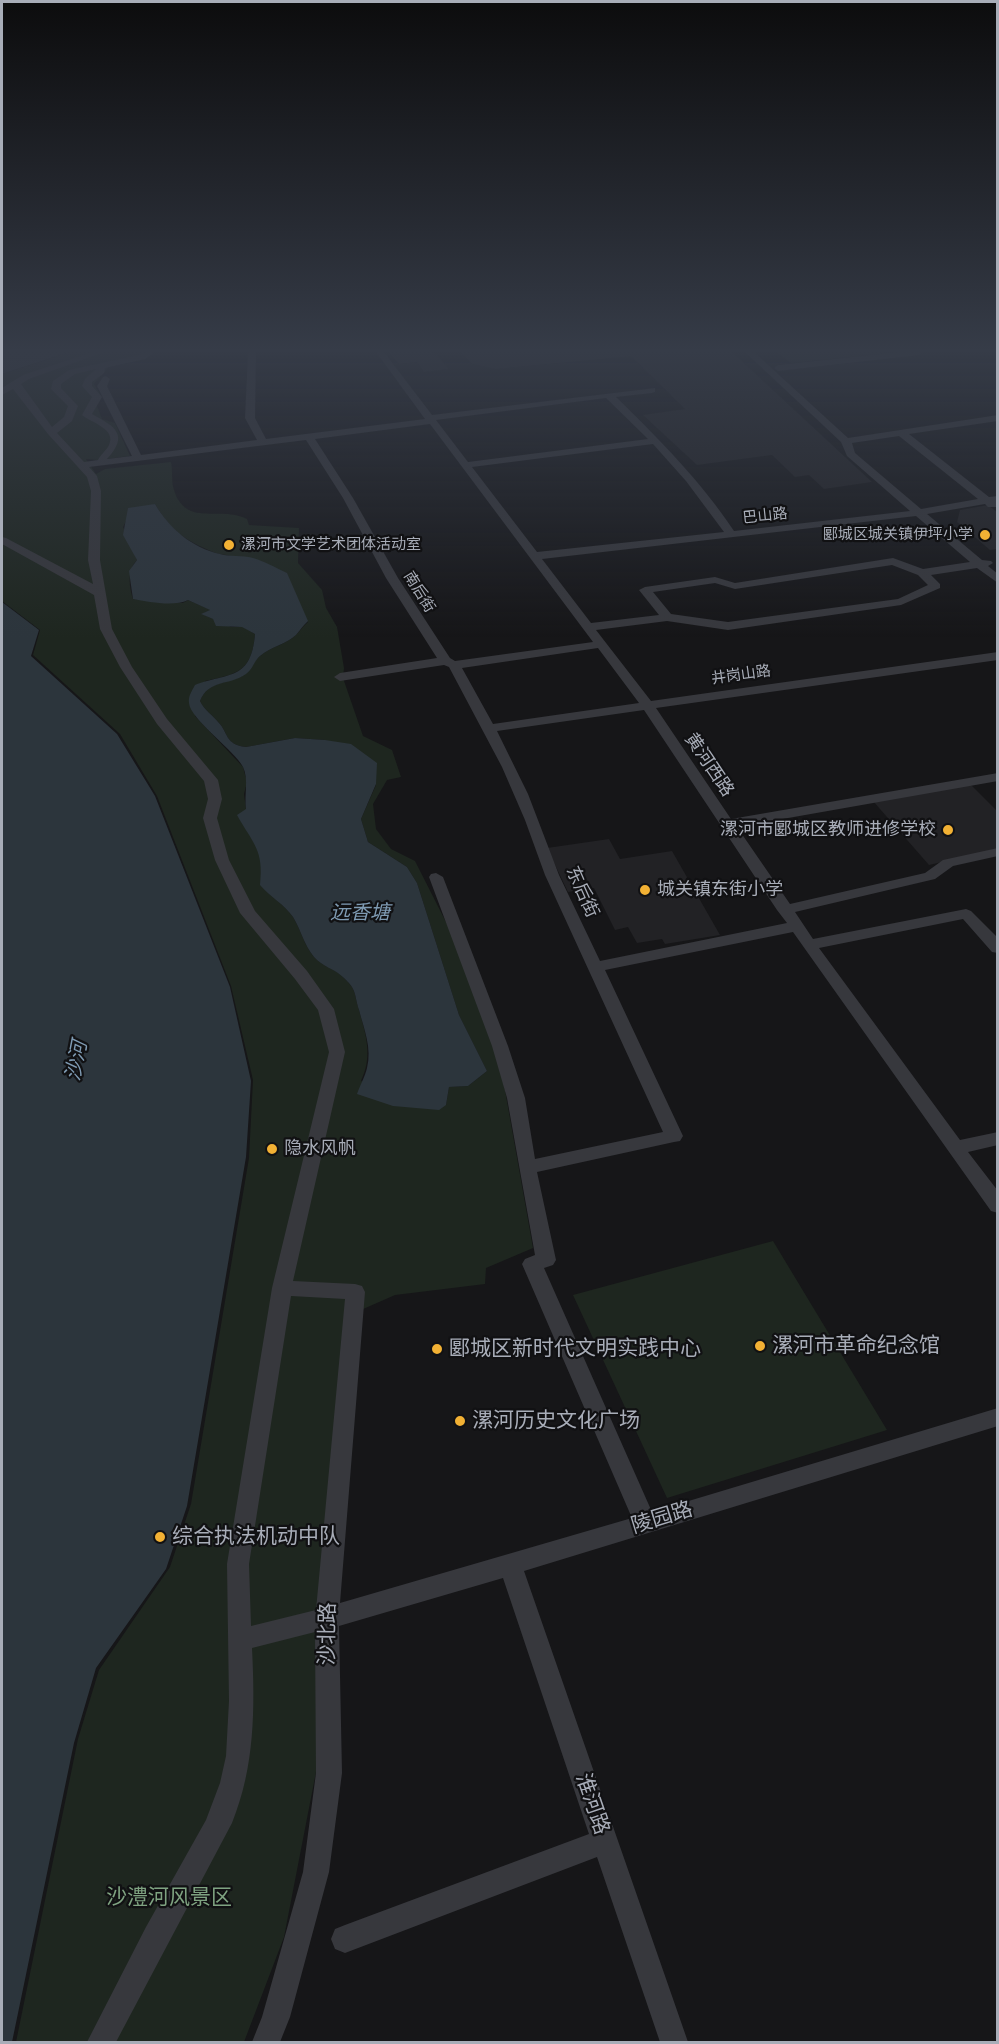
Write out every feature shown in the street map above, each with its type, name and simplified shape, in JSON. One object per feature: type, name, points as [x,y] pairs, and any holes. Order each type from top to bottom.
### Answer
[{"type":"street","points":[[66,447],[92,476],[96,491],[94,560],[103,621],[126,667],[162,721],[211,780],[215,799],[210,818],[222,860],[248,913],[301,975],[326,1009],[337,1052],[282,1288],[238,1564],[236,1602],[240,1640],[242,1726],[233,1784],[215,1830],[175,1900],[101,2043]]},
{"type":"street","points":[[104,462],[102,459],[113,447]]},
{"type":"street","points":[[133,447],[138,458]]},
{"type":"street","points":[[84,465],[221,447]]},
{"type":"street","name":"南后街","points":[[316,447],[348,498],[392,578],[449,663]]},
{"type":"street","name":"黄河西路","points":[[453,447],[647,705],[796,927],[998,1206]]},
{"type":"street","points":[[467,465],[606,447]]},
{"type":"street","points":[[662,447],[712,505],[731,535]]},
{"type":"street","points":[[850,447],[850,454],[989,565],[998,580]]},
{"type":"street","points":[[921,447],[992,500],[998,509]]},
{"type":"street","name":"巴山路","points":[[536,556],[924,512],[992,500]]},
{"type":"street","points":[[2,540],[98,592]]},
{"type":"street","points":[[589,627],[667,617],[728,626],[901,602],[936,586],[922,573],[893,561],[735,586],[715,580],[645,590],[667,617]]},
{"type":"street","points":[[922,573],[989,565]]},
{"type":"street","points":[[340,677],[601,644]]},
{"type":"street","name":"井岗山路","points":[[490,728],[998,656]]},
{"type":"street","name":"东后街","points":[[449,663],[490,728],[540,837],[552,875],[674,1136],[527,1167]]},
{"type":"street","points":[[728,825],[998,777]]},
{"type":"street","points":[[785,910],[930,876],[948,863],[998,852]]},
{"type":"street","points":[[435,877],[500,1046],[516,1098],[546,1260],[532,1264],[646,1522]]},
{"type":"street","points":[[809,945],[966,914],[998,948]]},
{"type":"street","points":[[596,966],[796,927]]},
{"type":"street","points":[[956,1148],[998,1138]]},
{"type":"street","name":"沙北路","points":[[266,2043],[276,2017],[316,1872],[329,1773],[327,1618],[355,1292],[282,1288]]},
{"type":"street","name":"陵园路","points":[[240,1640],[327,1618],[510,1565],[646,1522],[998,1418]]},
{"type":"street","name":"淮河路","points":[[510,1565],[674,2043]]},
{"type":"street","points":[[345,1939],[605,1841]]},
{"type":"shaded area","points":[[678,447],[835,447],[872,482],[824,489],[809,475],[795,477],[772,455],[697,465]]},
{"type":"shaded area","name":"郾城区城关镇伊坪小学","points":[[988,505],[997,512],[997,549],[990,550],[957,522],[960,510]]},
{"type":"shaded area","name":"漯河市郾城区教师进修学校","points":[[970,784],[997,811],[997,849],[929,865],[873,801]]},
{"type":"shaded area","name":"城关镇东街小学","points":[[609,839],[620,859],[672,851],[720,935],[665,944],[662,939],[637,943],[628,927],[615,930],[594,888],[568,892],[547,848]]},
{"type":"green space","name":"沙澧河风景区","points":[[2,447],[126,447],[130,456],[98,460],[86,459],[96,474],[105,469],[171,462],[174,490],[179,502],[187,509],[204,514],[236,515],[247,519],[249,525],[299,528],[298,563],[322,590],[326,608],[337,627],[344,668],[343,678],[363,736],[392,750],[401,777],[387,780],[373,804],[376,829],[391,849],[415,861],[452,934],[500,1062],[533,1248],[486,1268],[485,1284],[395,1295],[345,1317],[316,1772],[284,1937],[244,2042],[16,2042],[78,1739],[99,1670],[170,1567],[191,1504],[249,1158],[253,1080],[231,986],[157,796],[120,734],[33,655],[40,630],[2,601]],"holes":[[[155,504],[180,534],[194,543],[213,552],[233,557],[245,565],[308,622],[292,638],[260,656],[245,674],[212,686],[200,701],[234,744],[246,747],[295,738],[325,740],[376,785],[361,819],[368,842],[407,867],[417,883],[459,1015],[487,1071],[468,1086],[449,1087],[446,1105],[361,1081],[367,1063],[367,1045],[353,989],[341,975],[314,957],[293,917],[261,885],[262,864],[246,809],[244,794],[247,782],[243,767],[195,716],[205,681],[226,676],[241,669],[250,656],[255,634],[243,627],[231,627],[202,614],[211,610],[188,600],[183,603],[133,599],[130,578],[137,560],[123,527],[127,519]]]},
{"type":"green space","points":[[773,1241],[887,1430],[667,1498],[573,1295]]},
{"type":"water","name":"远香塘","points":[[155,504],[174,529],[200,547],[224,555],[253,558],[287,573],[308,621],[292,638],[260,656],[246,674],[214,686],[204,694],[200,701],[222,727],[228,738],[234,744],[246,747],[295,738],[351,744],[377,763],[376,784],[361,819],[368,842],[407,867],[417,883],[459,1015],[487,1071],[468,1086],[449,1087],[446,1105],[439,1110],[393,1106],[357,1094],[366,1071],[369,1053],[353,989],[340,975],[314,957],[293,917],[260,885],[259,855],[237,815],[246,809],[246,777],[243,767],[197,718],[189,703],[195,685],[228,676],[243,667],[249,660],[253,649],[255,634],[242,627],[216,626],[213,619],[201,614],[210,610],[188,600],[169,604],[133,599],[129,571],[137,560],[123,535],[128,508]]},
{"type":"water","name":"沙河","points":[[2,602],[39,630],[31,656],[117,734],[155,796],[230,987],[251,1081],[246,1157],[187,1506],[166,1569],[96,1668],[74,1743],[12,2042],[2,2042]]},
{"type":"place","name":"郾城区城关镇伊坪小学","points":[[985,535]]},
{"type":"place","name":"漯河市文学艺术团体活动室","points":[[229,545]]},
{"type":"place","name":"漯河市郾城区教师进修学校","points":[[948,830]]},
{"type":"place","name":"城关镇东街小学","points":[[645,890]]},
{"type":"place","name":"隐水风帆","points":[[272,1149]]},
{"type":"place","name":"漯河市革命纪念馆","points":[[760,1346]]},
{"type":"place","name":"郾城区新时代文明实践中心","points":[[437,1349]]},
{"type":"place","name":"漯河历史文化广场","points":[[460,1421]]},
{"type":"place","name":"综合执法机动中队","points":[[160,1537]]}]
